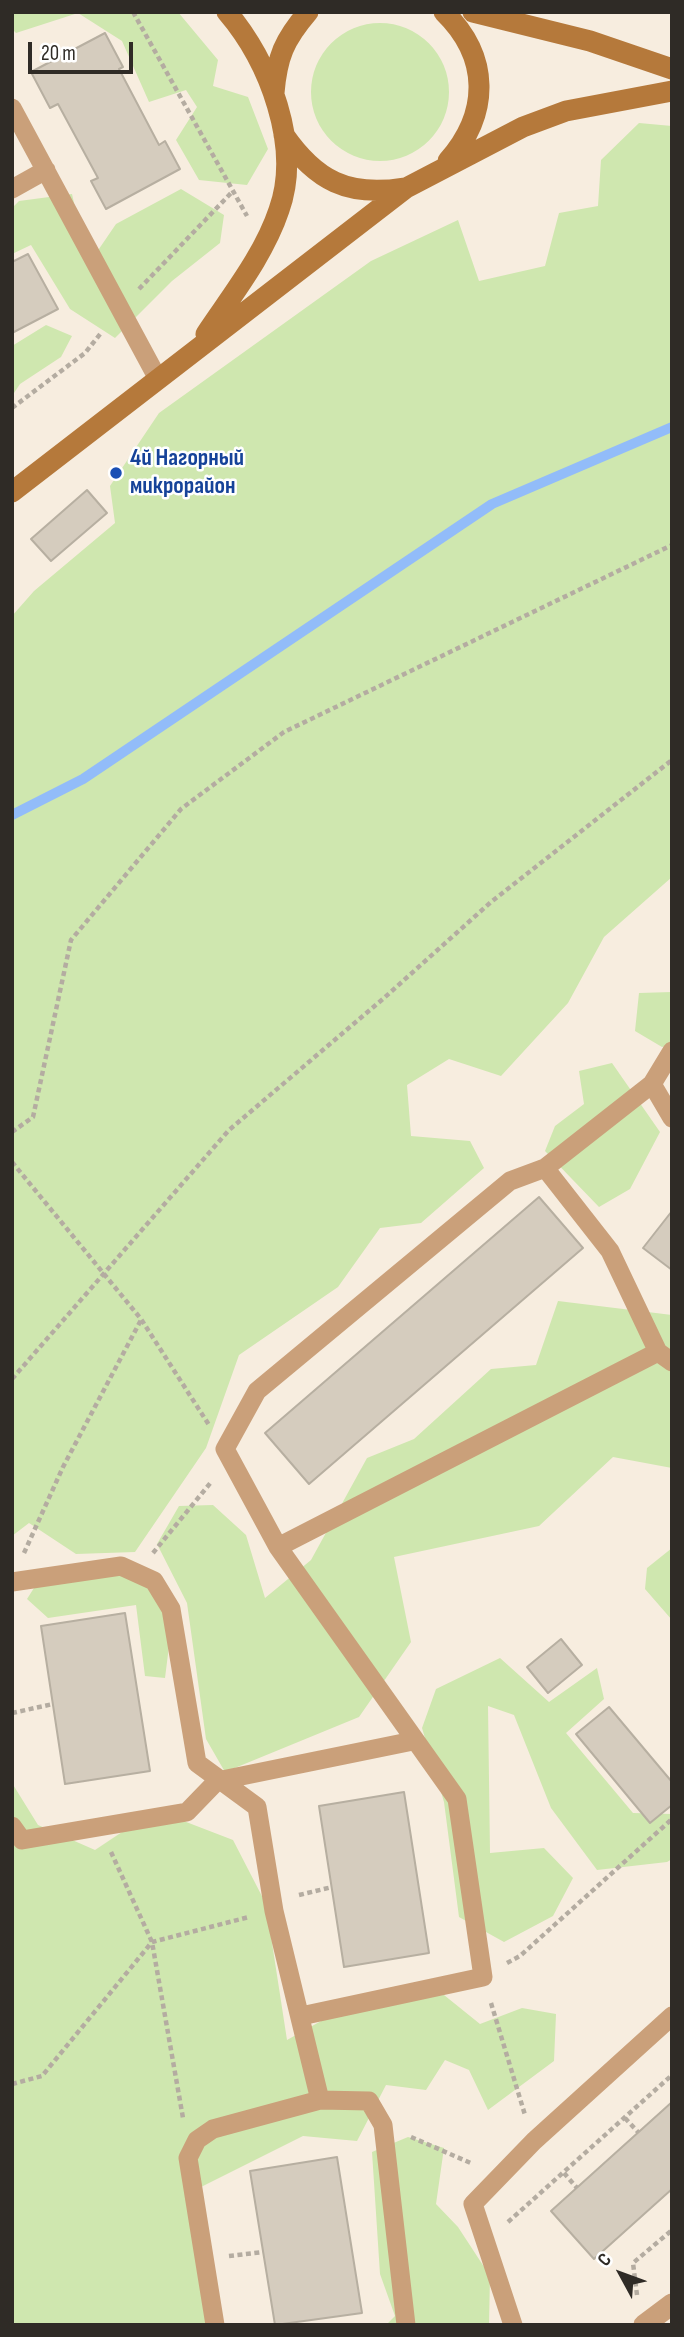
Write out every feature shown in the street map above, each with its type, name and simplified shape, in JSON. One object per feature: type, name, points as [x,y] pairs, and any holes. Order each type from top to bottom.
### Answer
[{"type":"street","points":[[197,349],[263,245],[279,211],[287,183],[284,135],[274,95],[250,38],[227,12]]},
{"type":"street","points":[[274,95],[277,63],[289,34],[308,12]]},
{"type":"street","points":[[440,170],[466,141],[479,105],[478,66],[463,30],[444,12]]},
{"type":"street","points":[[473,12],[590,41],[672,69]]},
{"type":"street","points":[[12,492],[406,188],[523,127],[566,111],[672,91]]},
{"type":"street","points":[[284,135],[301,159],[323,177],[349,188],[377,192],[406,188]]},
{"type":"street","points":[[644,2325],[669,2312]]},
{"type":"lane","points":[[12,108],[158,379]]},
{"type":"lane","points":[[12,189],[46,170]]},
{"type":"lane","points":[[301,2015],[483,1977],[457,1799],[413,1741],[278,1547],[228,1454],[257,1391],[510,1181],[545,1168],[652,1084],[672,1051]]},
{"type":"lane","points":[[652,1084],[672,1118]]},
{"type":"lane","points":[[278,1547],[665,1357],[610,1251],[545,1168]]},
{"type":"lane","points":[[15,1574],[121,1566],[154,1581],[171,1609],[197,1763],[217,1781],[257,1807],[274,1911],[320,2100]]},
{"type":"lane","points":[[12,1826],[22,1840],[101,1829],[187,1812],[217,1781],[413,1741]]},
{"type":"lane","points":[[513,2325],[473,2204],[534,2141],[672,2016]]},
{"type":"lane","points":[[215,2325],[188,2158],[198,2140],[213,2129],[320,2100],[369,2101],[383,2125],[406,2325]]},
{"type":"path","points":[[133,12],[263,245]]},
{"type":"path","points":[[12,1132],[33,1117],[71,940],[181,809],[284,732],[672,545]]},
{"type":"path","points":[[12,1378],[229,1130],[384,998],[491,902],[672,760]]},
{"type":"path","points":[[12,1161],[141,1319],[228,1454],[137,1573]]},
{"type":"path","points":[[15,1574],[63,1467],[141,1319]]},
{"type":"path","points":[[12,1713],[53,1704]]},
{"type":"path","points":[[534,2141],[483,1977],[520,1956],[672,1819]]},
{"type":"path","points":[[101,1829],[152,1942],[188,2158]]},
{"type":"path","points":[[12,2084],[42,2077],[152,1942],[274,1911]]},
{"type":"path","points":[[506,2224],[672,2075]]},
{"type":"path","points":[[625,2118],[638,2132]]},
{"type":"path","points":[[383,2125],[500,2175]]},
{"type":"path","points":[[564,2173],[577,2188]]},
{"type":"path","points":[[635,2276],[633,2263],[672,2230]]},
{"type":"green space","points":[[12,12],[178,12],[218,60],[213,86],[248,97],[268,149],[247,185],[199,180],[176,140],[197,107],[186,90],[149,102],[122,41],[78,13],[16,33],[12,29]]},
{"type":"green space","points":[[380,23],[406,28],[429,43],[444,66],[449,92],[444,118],[429,141],[406,156],[380,161],[354,156],[331,141],[316,118],[311,92],[316,66],[331,43],[354,28]]},
{"type":"green space","points":[[639,123],[672,126],[672,877],[604,937],[568,1003],[501,1076],[449,1059],[407,1085],[411,1136],[470,1141],[484,1168],[421,1223],[380,1228],[338,1287],[239,1355],[206,1448],[135,1552],[76,1554],[29,1523],[12,1536],[12,616],[34,591],[115,523],[110,486],[159,413],[371,261],[458,220],[479,281],[545,266],[559,213],[598,206],[601,160]]},
{"type":"green space","points":[[181,189],[224,215],[220,243],[172,281],[115,338],[70,309],[31,245],[12,254],[12,208],[19,201],[72,194],[88,265],[116,224]]},
{"type":"green space","points":[[46,325],[72,336],[61,357],[20,384],[12,396],[12,346]]},
{"type":"green space","points":[[672,992],[672,1045],[662,1047],[635,1031],[639,993]]},
{"type":"green space","points":[[612,1063],[660,1132],[630,1189],[599,1207],[545,1151],[555,1126],[584,1104],[579,1071]]},
{"type":"green space","points":[[558,1301],[672,1315],[672,1468],[613,1457],[539,1526],[394,1557],[411,1642],[359,1717],[225,1772],[206,1739],[187,1603],[157,1544],[179,1506],[213,1505],[246,1535],[265,1598],[311,1560],[367,1458],[414,1439],[491,1369],[536,1365]]},
{"type":"green space","points":[[672,1548],[672,1620],[645,1589],[647,1568]]},
{"type":"green space","points":[[101,1561],[157,1593],[170,1638],[165,1678],[145,1676],[136,1605],[48,1618],[27,1599],[46,1569]]},
{"type":"green space","points":[[500,1658],[549,1702],[597,1668],[604,1699],[566,1733],[633,1813],[672,1814],[672,1859],[667,1862],[597,1870],[551,1808],[514,1715],[488,1706],[490,1853],[544,1848],[573,1878],[553,1916],[504,1942],[459,1917],[444,1802],[422,1728],[436,1689]]},
{"type":"green space","points":[[12,1783],[38,1825],[95,1850],[155,1810],[233,1840],[266,1904],[287,2040],[357,2001],[444,1995],[480,2024],[522,2008],[556,2014],[554,2061],[488,2110],[469,2070],[445,2060],[426,2090],[386,2085],[357,2141],[303,2136],[197,2189],[217,2325],[12,2325]]},
{"type":"green space","points":[[408,2137],[444,2148],[436,2204],[458,2227],[490,2276],[489,2325],[386,2325],[395,2316],[380,2274],[372,2152]]},
{"type":"building","points":[[105,33],[123,67],[119,69],[159,145],[165,141],[180,169],[106,209],[91,181],[98,178],[58,104],[50,108],[31,72]]},
{"type":"building","points":[[28,254],[58,309],[12,333],[12,262]]},
{"type":"building","points":[[87,490],[107,513],[51,561],[31,539]]},
{"type":"building","points":[[539,1197],[583,1248],[309,1484],[265,1433]]},
{"type":"building","points":[[672,1211],[672,1270],[643,1248]]},
{"type":"building","points":[[125,1613],[150,1771],[65,1784],[41,1626]]},
{"type":"building","points":[[561,1639],[582,1665],[548,1693],[527,1667]]},
{"type":"building","points":[[609,1707],[672,1782],[672,1805],[650,1823],[576,1734]]},
{"type":"building","points":[[404,1792],[429,1953],[344,1967],[319,1806]]},
{"type":"building","points":[[672,2102],[672,2189],[594,2259],[551,2211]]},
{"type":"building","points":[[337,2157],[362,2313],[275,2325],[250,2171]]},
{"type":"waterway","points":[[12,815],[83,779],[492,504],[672,427]]},
{"type":"place","name":"4й Нагорный микрорайон","points":[[116,473]]}]
